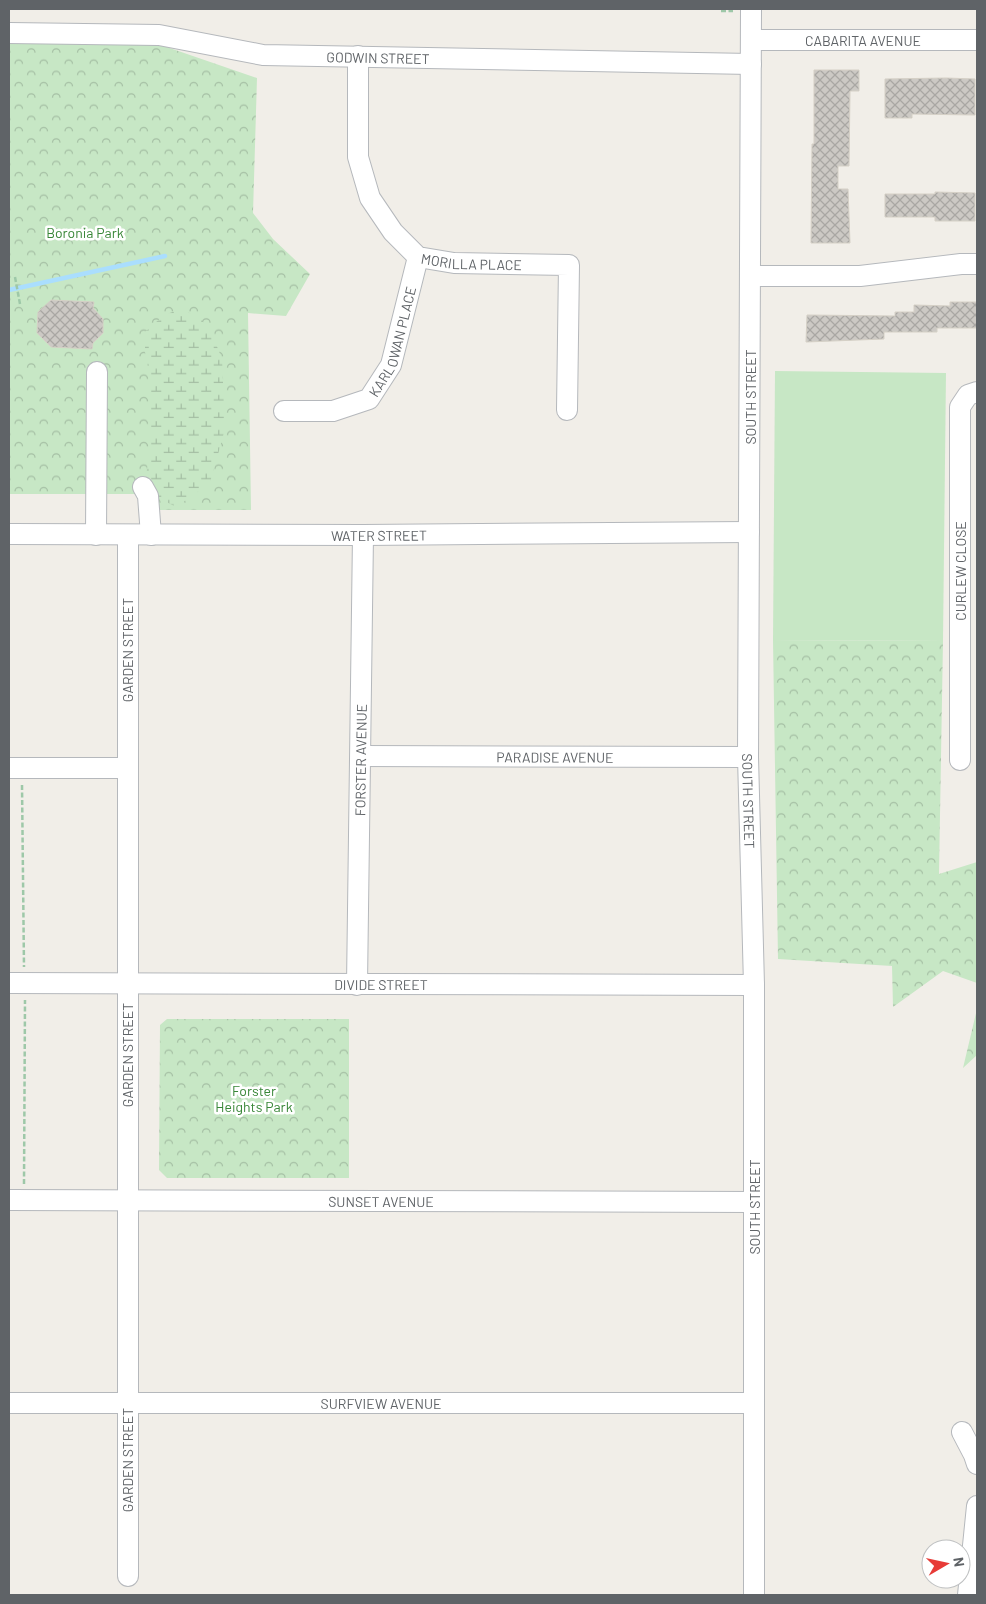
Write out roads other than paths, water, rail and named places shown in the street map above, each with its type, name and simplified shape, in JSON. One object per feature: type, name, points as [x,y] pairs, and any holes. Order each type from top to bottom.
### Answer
[{"type":"street","name":"SOUTH STREET","points":[[742,10],[751,40],[748,756],[754,985],[754,1595]]},
{"type":"street","name":"GODWIN STREET","points":[[9,33],[159,35],[263,55],[751,64]]},
{"type":"street","name":"CABARITA AVENUE","points":[[751,40],[977,40]]},
{"type":"street","name":"MORILLA PLACE","points":[[358,56],[358,157],[370,198],[393,232],[418,257],[454,263],[569,265],[567,410]]},
{"type":"street","name":"KARLOWAN PLACE","points":[[284,411],[333,411],[369,399],[391,365],[418,257]]},
{"type":"street","points":[[750,276],[860,276],[960,264],[977,264]]},
{"type":"street","points":[[96,535],[98,372]]},
{"type":"street","name":"CURLEW CLOSE","points":[[960,760],[960,407],[968,395],[977,392]]},
{"type":"street","points":[[143,487],[148,496],[151,535]]},
{"type":"street","name":"WATER STREET","points":[[9,534],[363,535],[749,532]]},
{"type":"street","name":"GARDEN STREET","points":[[128,535],[128,1576]]},
{"type":"street","name":"FORSTER AVENUE","points":[[357,984],[363,535]]},
{"type":"street","name":"PARADISE AVENUE","points":[[361,756],[748,756]]},
{"type":"street","points":[[9,768],[127,768]]},
{"type":"street","name":"DIVIDE STREET","points":[[9,983],[754,985]]},
{"type":"street","name":"SUNSET AVENUE","points":[[9,1200],[754,1202]]},
{"type":"street","name":"SURFVIEW AVENUE","points":[[9,1403],[754,1402]]},
{"type":"street","points":[[962,1432],[977,1464]]},
{"type":"street","points":[[968,1595],[977,1506]]},
{"type":"waterway","points":[[9,290],[165,256]]},
{"type":"park label","name":"Boronia Park","points":[[85,232]]},
{"type":"park label","name":"Forster Heights Park","points":[[254,1098]]}]
